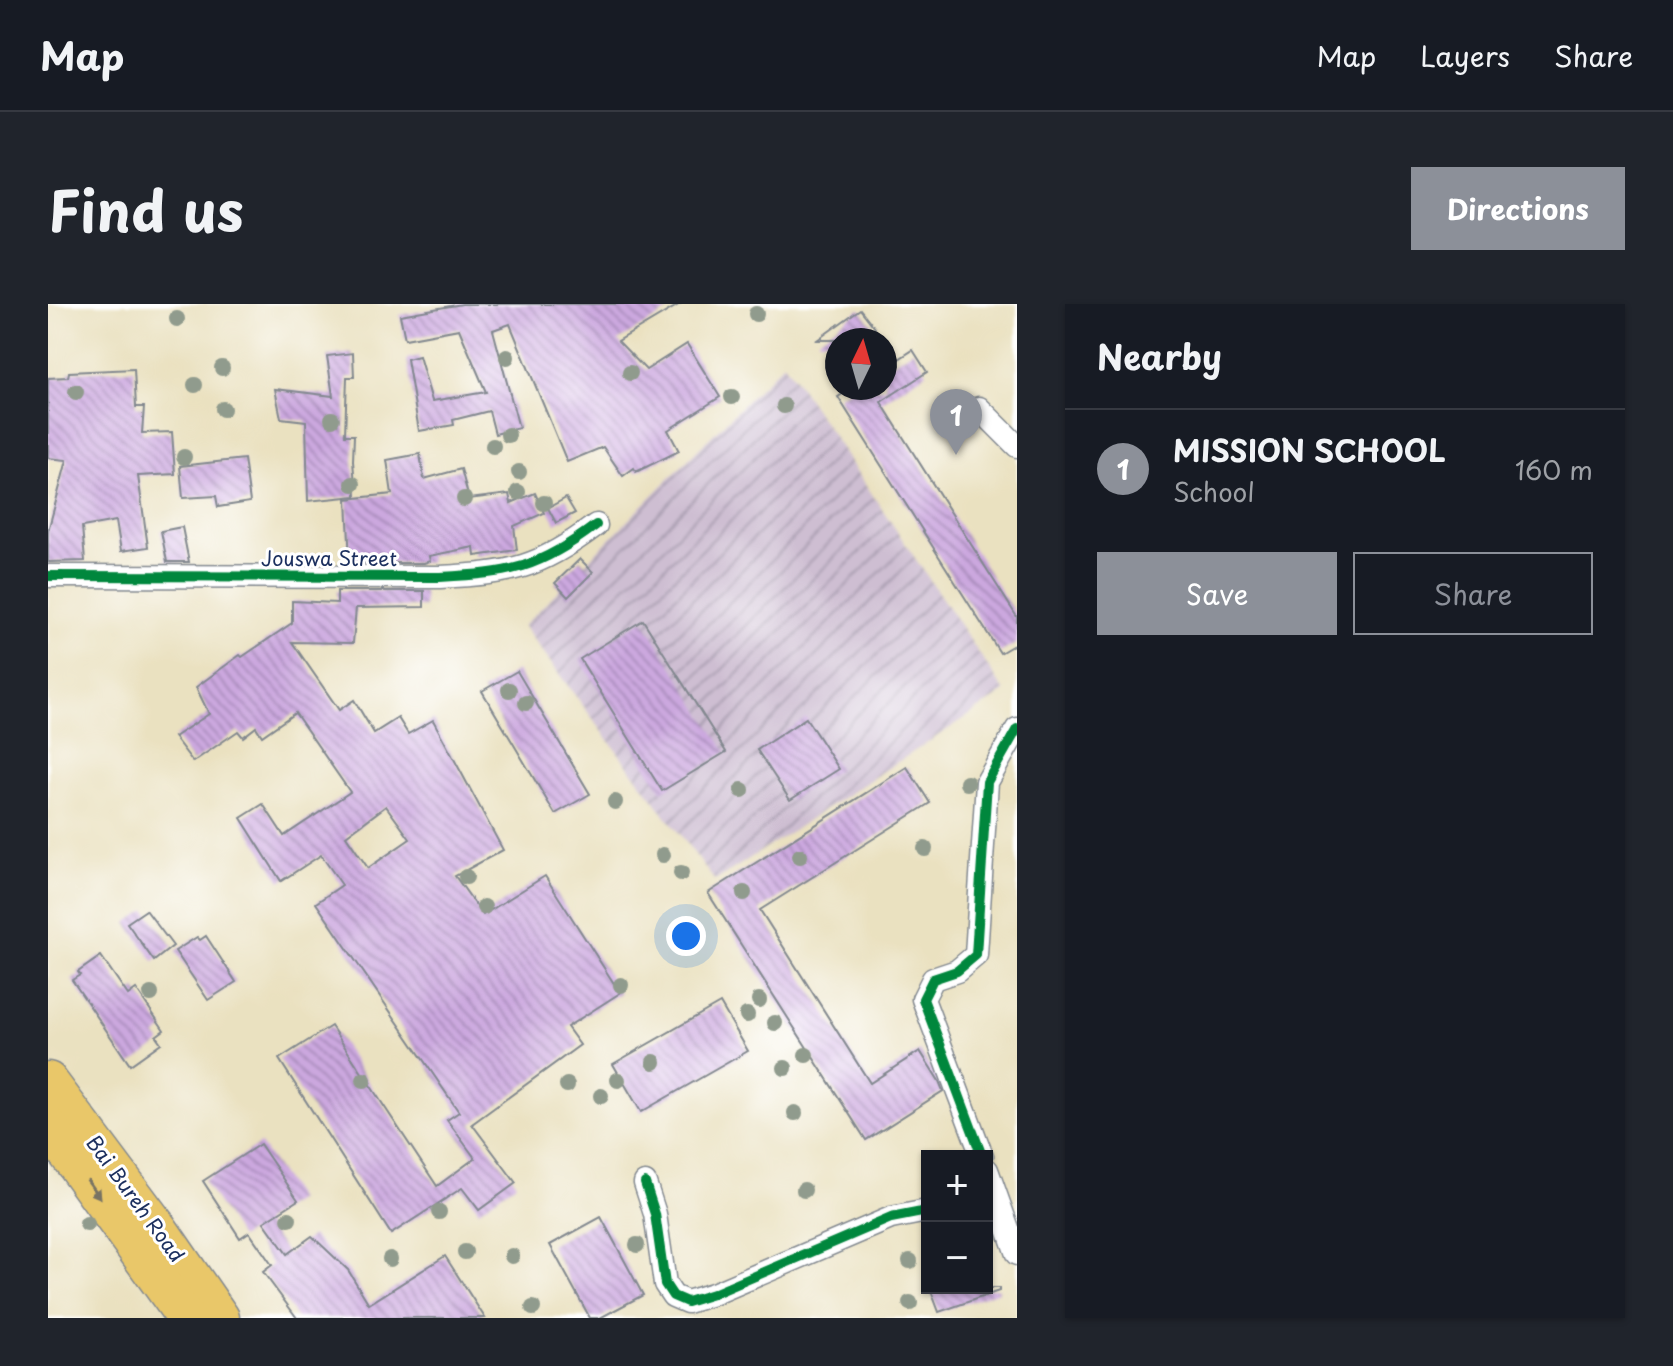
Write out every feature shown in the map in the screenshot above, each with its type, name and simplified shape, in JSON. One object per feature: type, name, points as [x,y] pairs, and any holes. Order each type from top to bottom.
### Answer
[{"type":"highway","name":"Bai Bureh Road","points":[[48,1081],[155,1224],[220,1318]]},
{"type":"highway","name":"Bai Bureh Road","points":[[48,1126],[186,1318]]},
{"type":"street","points":[[979,408],[1017,446]]},
{"type":"street","name":"Jouswa Street","points":[[48,576],[493,575],[533,565],[566,548],[596,525]]},
{"type":"street","points":[[980,1150],[923,999],[933,979],[957,971],[976,955],[987,782],[1017,729]]},
{"type":"street","points":[[645,1183],[655,1214],[665,1284],[673,1296],[687,1302],[713,1294],[891,1218],[921,1212]]},
{"type":"street","points":[[993,1186],[1017,1254]]},
{"type":"street","points":[[993,1226],[1009,1230]]},
{"type":"shaded area","points":[[784,363],[1005,692],[715,881],[523,626]]},
{"type":"building","points":[[462,304],[680,304],[618,341],[646,370],[687,344],[720,397],[668,430],[679,451],[636,472],[634,468],[623,476],[603,447],[567,462],[510,324],[493,330],[519,428],[495,434],[489,411],[453,420],[454,425],[419,431],[407,359],[419,356],[432,401],[486,392],[459,329],[405,339],[400,315]]},
{"type":"building","points":[[860,309],[875,328],[834,328]]},
{"type":"building","points":[[913,350],[927,372],[897,392],[897,360]]},
{"type":"building","points":[[353,353],[354,377],[347,377],[345,435],[354,435],[356,496],[308,501],[306,421],[281,418],[275,389],[333,396],[327,356]]},
{"type":"building","points":[[134,369],[136,407],[144,407],[142,433],[172,432],[175,474],[138,476],[148,547],[121,551],[116,521],[82,527],[85,561],[48,562],[48,531],[67,460],[48,458],[48,378],[68,377],[69,372]]},
{"type":"building","points":[[840,400],[884,400],[881,402],[1017,617],[1017,643],[1000,653]]},
{"type":"building","points":[[420,454],[424,479],[461,469],[469,499],[509,494],[511,503],[535,493],[544,513],[514,526],[517,550],[475,556],[474,547],[429,556],[430,561],[424,563],[350,563],[347,499],[392,494],[387,460]]},
{"type":"building","points":[[244,459],[250,502],[218,507],[216,496],[183,498],[180,466]]},
{"type":"building","points":[[566,498],[575,513],[556,523],[548,508]]},
{"type":"building","points":[[182,527],[189,562],[167,562],[161,531]]},
{"type":"building","points":[[580,559],[593,572],[568,597],[555,583]]},
{"type":"building","points":[[337,591],[424,591],[424,607],[356,608],[353,643],[292,642],[339,710],[354,700],[374,733],[398,718],[408,734],[433,720],[503,850],[455,876],[483,915],[545,876],[620,993],[567,1027],[580,1045],[472,1124],[516,1183],[479,1210],[462,1188],[391,1234],[279,1059],[331,1026],[437,1186],[475,1158],[447,1120],[459,1112],[316,903],[342,885],[321,855],[281,881],[241,818],[263,804],[284,836],[350,792],[295,713],[262,736],[256,727],[243,737],[238,731],[193,762],[174,737],[209,714],[196,687],[292,623],[292,601],[337,603]],"holes":[[[386,806],[410,839],[368,868],[346,836]]]},
{"type":"building","points":[[643,620],[726,752],[662,791],[580,659]]},
{"type":"building","points":[[517,671],[590,794],[555,814],[482,691]]},
{"type":"building","points":[[806,718],[839,769],[790,800],[757,750]]},
{"type":"building","points":[[907,767],[930,803],[760,910],[870,1083],[920,1051],[939,1081],[943,1091],[866,1140],[708,893]]},
{"type":"building","points":[[146,910],[173,946],[154,961],[127,923]]},
{"type":"building","points":[[206,936],[236,982],[208,1000],[175,951],[197,937],[200,940]]},
{"type":"building","points":[[101,956],[128,995],[136,989],[164,1030],[156,1036],[161,1043],[130,1065],[72,980]]},
{"type":"building","points":[[720,1003],[748,1051],[641,1112],[613,1064]]},
{"type":"building","points":[[260,1144],[298,1200],[264,1222],[287,1254],[312,1236],[348,1270],[369,1304],[445,1256],[485,1318],[297,1318],[263,1272],[272,1265],[249,1232],[240,1238],[203,1181]]},
{"type":"building","points":[[601,1217],[643,1295],[600,1318],[590,1318],[550,1245]]},
{"type":"building","points":[[932,1294],[990,1294],[939,1312]]},
{"type":"cycle path","points":[[48,576],[465,575],[505,570],[540,560],[596,525]]},
{"type":"cycle path","points":[[980,1150],[923,999],[933,979],[957,971],[976,955],[987,782],[1017,729]]},
{"type":"cycle path","points":[[645,1183],[655,1214],[665,1284],[673,1296],[687,1302],[713,1294],[891,1218],[921,1212]]},
{"type":"place","name":"MISSION SCHOOL","points":[[956,455]]}]
